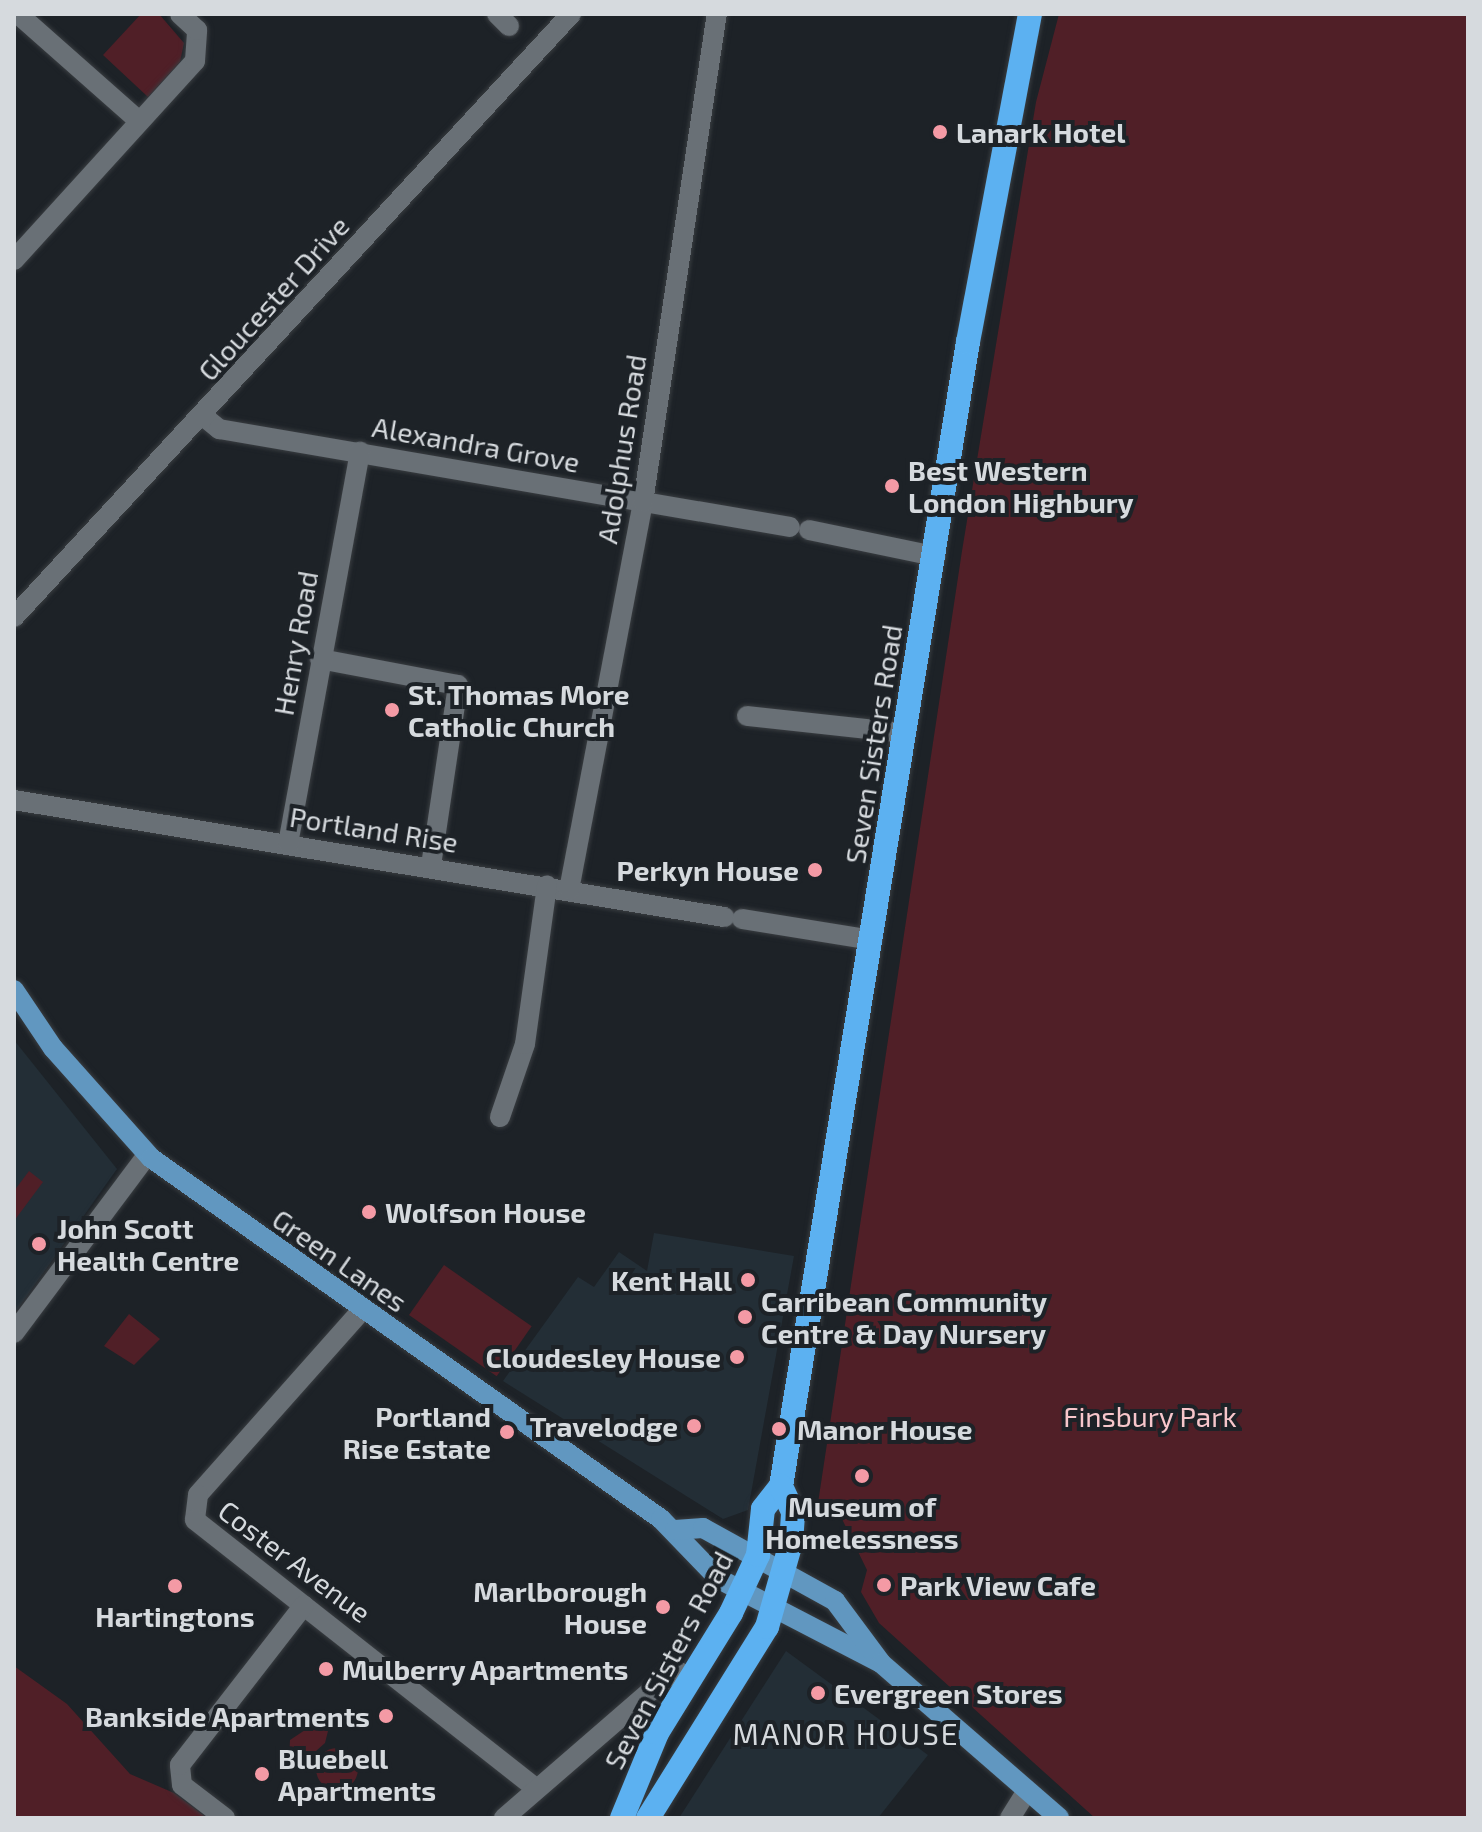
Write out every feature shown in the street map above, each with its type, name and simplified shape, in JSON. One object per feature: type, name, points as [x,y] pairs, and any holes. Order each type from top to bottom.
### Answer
[{"type":"highway","name":"Seven Sisters Road","points":[[622,1818],[657,1733],[741,1591],[758,1555],[763,1509],[781,1486],[904,733],[1030,14]]},
{"type":"highway","name":"Seven Sisters Road","points":[[648,1818],[773,1608],[785,1570],[793,1512],[781,1486]]},
{"type":"main road","name":"Green Lanes","points":[[14,990],[53,1048],[147,1155],[675,1530],[687,1554],[741,1591],[881,1663]]},
{"type":"main road","name":"Green Lanes","points":[[675,1530],[703,1528],[758,1555],[835,1601],[881,1663],[1059,1818]]},
{"type":"street","points":[[18,14],[139,121]]},
{"type":"street","points":[[14,260],[195,61],[197,30],[180,14]]},
{"type":"street","name":"Gloucester Drive","points":[[14,617],[203,416],[516,32],[571,14]]},
{"type":"street","name":"Adolphus Road","points":[[569,890],[643,502],[717,14]]},
{"type":"street","name":"Alexandra Grove","points":[[203,416],[219,429],[800,528],[935,556]]},
{"type":"street","name":"Henry Road","points":[[288,844],[360,452]]},
{"type":"street","points":[[320,659],[458,685],[431,866]]},
{"type":"street","points":[[747,716],[904,733]]},
{"type":"street","name":"Portland Rise","points":[[14,800],[872,940]]},
{"type":"street","points":[[500,1117],[525,1044],[547,886]]},
{"type":"street","points":[[14,1333],[147,1155]]},
{"type":"street","name":"Coster Avenue","points":[[362,1310],[198,1495],[195,1520],[211,1536],[304,1605],[536,1788]]},
{"type":"street","points":[[225,1818],[182,1785],[180,1765],[304,1605]]},
{"type":"street","points":[[504,1818],[667,1677],[679,1672],[691,1679]]},
{"type":"street","points":[[1010,1818],[1027,1791]]},
{"type":"shaded area","name":"John Scott Health Centre","points":[[14,1040],[117,1169],[14,1314]]},
{"type":"shaded area","points":[[654,1233],[794,1256],[748,1510],[723,1519],[503,1381],[578,1277],[594,1287],[619,1252],[647,1271]]},
{"type":"shaded area","points":[[786,1651],[928,1755],[878,1818],[679,1818]]},
{"type":"green space","points":[[141,14],[159,14],[184,43],[180,62],[148,97],[103,55]]},
{"type":"green space","name":"Finsbury Park","points":[[1059,14],[1468,14],[1468,1818],[1095,1818],[879,1623],[861,1592],[867,1570],[842,1519],[836,1508],[818,1503],[962,551],[1036,102]]},
{"type":"green space","points":[[29,1171],[43,1182],[14,1221],[14,1191]]},
{"type":"green space","points":[[444,1265],[532,1326],[497,1376],[409,1315]]},
{"type":"green space","points":[[129,1314],[160,1339],[134,1365],[104,1346]]},
{"type":"green space","points":[[14,1666],[67,1704],[130,1774],[174,1793],[207,1818],[14,1818]]},
{"type":"green space","points":[[317,1722],[329,1727],[325,1743],[307,1759],[289,1759],[290,1740]]},
{"type":"green space","points":[[337,1748],[352,1754],[358,1769],[352,1784],[337,1790],[322,1784],[316,1769],[322,1754]]},
{"type":"place","name":"Lanark Hotel","points":[[940,132]]},
{"type":"place","name":"Best Western London Highbury","points":[[892,486]]},
{"type":"place","name":"St. Thomas More Catholic Church","points":[[392,710]]},
{"type":"place","name":"Perkyn House","points":[[815,870]]},
{"type":"place","name":"Wolfson House","points":[[369,1212]]},
{"type":"place","name":"John Scott Health Centre","points":[[39,1244]]},
{"type":"place","name":"Kent Hall","points":[[748,1280]]},
{"type":"place","name":"Carribean Community Centre & Day Nursery","points":[[745,1317]]},
{"type":"place","name":"Cloudesley House","points":[[737,1357]]},
{"type":"place","name":"Travelodge","points":[[694,1426]]},
{"type":"place","name":"Manor House","points":[[779,1429]]},
{"type":"place","name":"Portland Rise Estate","points":[[507,1432]]},
{"type":"place","name":"Museum of Homelessness","points":[[862,1476]]},
{"type":"place","name":"Park View Cafe","points":[[884,1585]]},
{"type":"place","name":"Hartingtons","points":[[175,1586]]},
{"type":"place","name":"Marlborough House","points":[[663,1607]]},
{"type":"place","name":"Mulberry Apartments","points":[[326,1669]]},
{"type":"place","name":"Evergreen Stores","points":[[818,1693]]},
{"type":"place","name":"Bankside Apartments","points":[[386,1716]]},
{"type":"place","name":"Bluebell Apartments","points":[[262,1774]]},
{"type":"district","name":"MANOR HOUSE","points":[[846,1733]]}]
